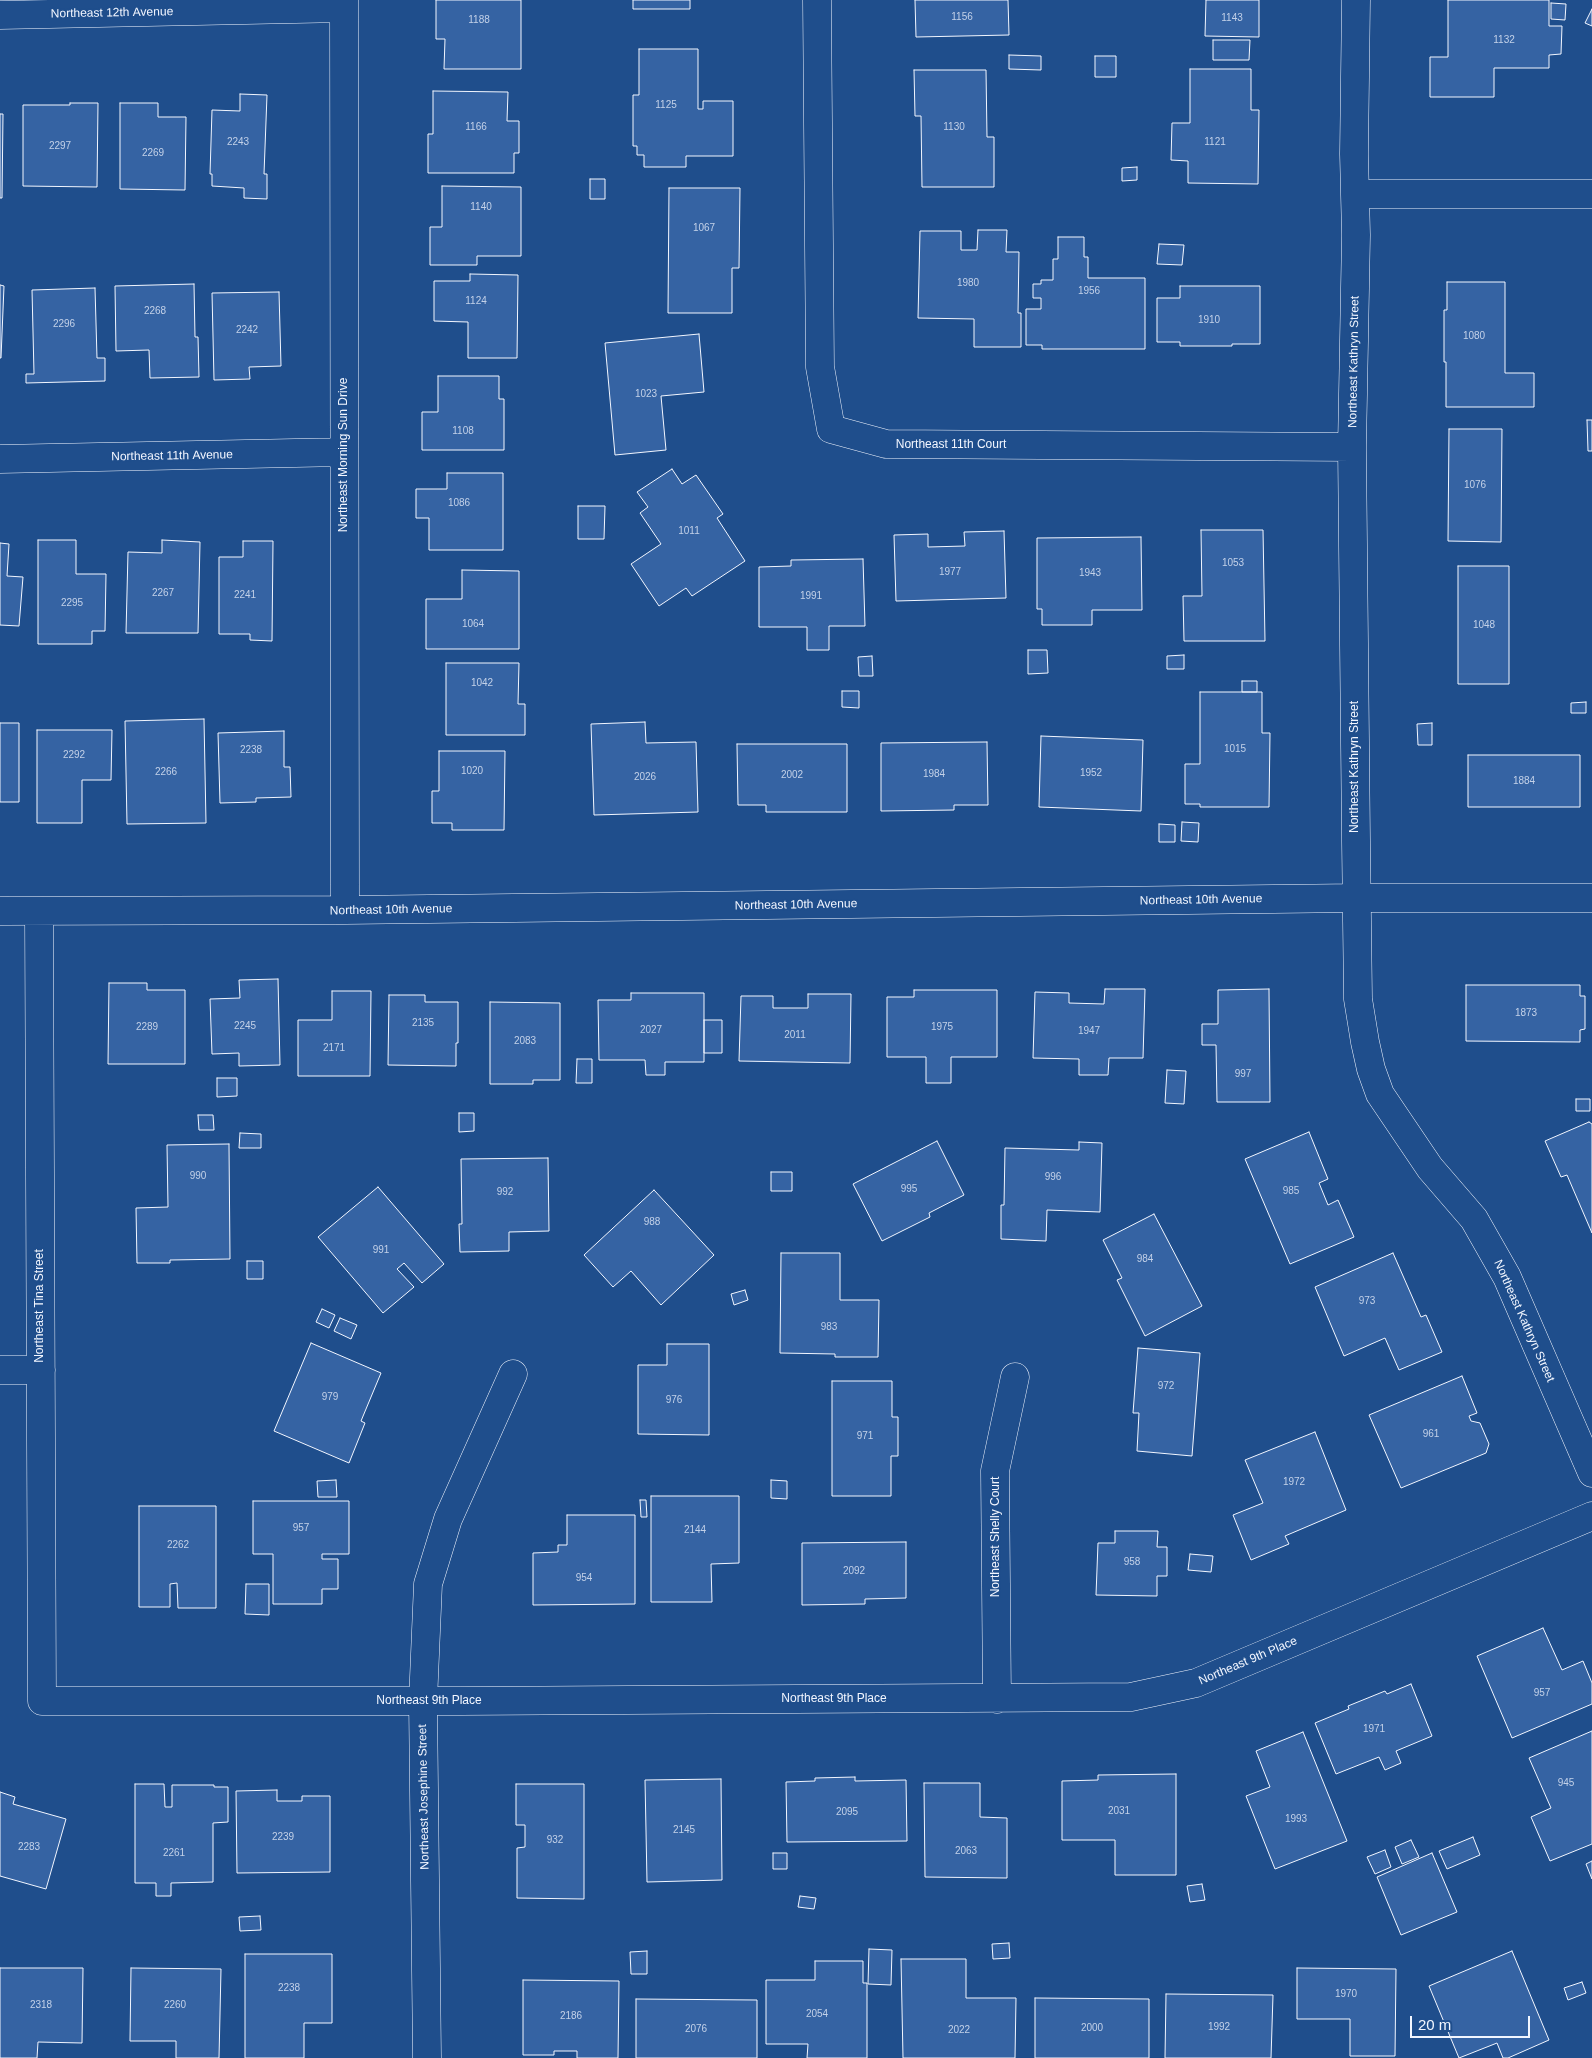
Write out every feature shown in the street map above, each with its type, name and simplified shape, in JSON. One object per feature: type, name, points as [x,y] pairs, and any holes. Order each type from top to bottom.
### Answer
[{"type":"street","name":"Northeast 11th Court","points":[[818,0],[820,367],[831,429],[886,444],[1352,447]]},
{"type":"street","name":"Northeast Kathryn Street","points":[[1356,0],[1356,235],[1352,447],[1358,999],[1370,1069],[1380,1094],[1430,1168],[1474,1219],[1507,1276],[1592,1474]]},
{"type":"street","name":"Northeast 12th Avenue","points":[[0,15],[344,4]]},
{"type":"street","name":"Northeast Morning Sun Drive","points":[[344,4],[345,910]]},
{"type":"street","points":[[1355,194],[1592,194]]},
{"type":"street","name":"Northeast 11th Avenue","points":[[0,459],[344,452]]},
{"type":"street","name":"Northeast 10th Avenue","points":[[0,911],[345,910],[1357,898],[1592,898]]},
{"type":"street","name":"Northeast Tina Street","points":[[39,911],[42,1701]]},
{"type":"street","points":[[0,1370],[41,1370]]},
{"type":"street","name":"Northeast Josephine Street","points":[[427,2058],[423,1701],[428,1584],[448,1519],[513,1374]]},
{"type":"street","name":"Northeast Shelly Court","points":[[997,1698],[995,1471],[1015,1377]]},
{"type":"street","name":"Northeast 9th Place","points":[[42,1701],[1131,1697],[1196,1683],[1592,1516]]},
{"type":"building","points":[[436,0],[521,0],[521,69],[444,69],[445,39],[436,39]]},
{"type":"building","points":[[633,0],[690,0],[690,9],[633,9]]},
{"type":"building","points":[[915,0],[1008,0],[1009,35],[916,37]]},
{"type":"building","points":[[1206,0],[1259,0],[1259,37],[1205,36]]},
{"type":"building","points":[[1448,0],[1549,0],[1549,26],[1562,26],[1561,54],[1549,55],[1549,68],[1494,68],[1494,97],[1430,97],[1430,57],[1448,57]]},
{"type":"building","points":[[1551,3],[1566,4],[1565,20],[1551,19]]},
{"type":"building","points":[[1592,9],[1592,26],[1585,23]]},
{"type":"building","points":[[1213,40],[1250,40],[1249,60],[1213,60]]},
{"type":"building","points":[[639,49],[698,49],[698,109],[703,109],[703,101],[733,101],[733,156],[686,156],[686,167],[644,167],[644,155],[637,155],[637,146],[633,146],[633,95],[639,95]]},
{"type":"building","points":[[1009,55],[1041,56],[1041,70],[1009,69]]},
{"type":"building","points":[[1095,56],[1116,56],[1116,77],[1095,77]]},
{"type":"building","points":[[1190,69],[1251,69],[1251,110],[1259,110],[1258,184],[1188,183],[1188,161],[1171,160],[1172,123],[1190,123]]},
{"type":"building","points":[[914,70],[986,70],[987,137],[994,137],[994,187],[922,187],[921,116],[915,116]]},
{"type":"building","points":[[433,91],[508,92],[507,121],[519,121],[519,153],[514,153],[514,173],[428,173],[428,134],[433,134]]},
{"type":"building","points":[[240,94],[267,95],[264,174],[267,174],[267,199],[244,198],[244,188],[212,186],[212,174],[210,174],[212,110],[240,111]]},
{"type":"building","points":[[70,103],[98,103],[97,187],[23,186],[23,105],[70,105]]},
{"type":"building","points":[[120,103],[158,103],[158,117],[186,117],[185,190],[120,189]]},
{"type":"building","points":[[0,114],[3,114],[2,198],[0,198]]},
{"type":"building","points":[[1137,167],[1137,180],[1122,181],[1122,168]]},
{"type":"building","points":[[590,179],[605,179],[605,199],[590,199]]},
{"type":"building","points":[[442,186],[521,187],[521,256],[477,256],[477,265],[430,265],[430,227],[442,227]]},
{"type":"building","points":[[669,188],[740,188],[739,268],[732,268],[732,313],[668,313]]},
{"type":"building","points":[[978,230],[1007,230],[1006,252],[1019,252],[1018,313],[1021,313],[1021,347],[974,347],[974,319],[918,318],[920,231],[961,231],[961,250],[977,250]]},
{"type":"building","points":[[1058,237],[1084,237],[1084,257],[1088,257],[1088,278],[1145,278],[1145,349],[1042,349],[1042,345],[1026,345],[1026,309],[1041,309],[1041,298],[1033,298],[1033,284],[1041,284],[1041,280],[1053,280],[1053,259],[1058,259]]},
{"type":"building","points":[[1159,244],[1184,245],[1182,265],[1157,264]]},
{"type":"building","points":[[470,274],[518,275],[517,358],[468,358],[468,322],[434,321],[434,281],[470,281]]},
{"type":"building","points":[[1447,282],[1505,282],[1505,373],[1534,373],[1534,407],[1446,407],[1444,310],[1447,310]]},
{"type":"building","points":[[194,284],[195,337],[198,337],[199,377],[150,378],[149,350],[116,351],[115,286]]},
{"type":"building","points":[[0,285],[4,286],[1,358],[0,358]]},
{"type":"building","points":[[1180,286],[1260,286],[1260,344],[1180,346],[1180,342],[1157,342],[1157,298],[1180,298]]},
{"type":"building","points":[[95,288],[97,358],[105,358],[105,381],[26,383],[26,374],[34,374],[32,290]]},
{"type":"building","points":[[279,292],[281,366],[249,367],[250,379],[214,380],[212,293]]},
{"type":"building","points":[[699,334],[704,392],[661,396],[666,450],[615,455],[605,343]]},
{"type":"building","points":[[438,376],[499,376],[499,399],[504,399],[504,450],[422,450],[422,412],[438,412]]},
{"type":"building","points":[[1587,420],[1592,420],[1592,451],[1588,451]]},
{"type":"building","points":[[1449,429],[1502,429],[1501,542],[1448,541]]},
{"type":"building","points":[[672,469],[682,484],[696,475],[723,514],[717,518],[745,561],[692,596],[686,588],[659,606],[631,564],[661,544],[640,513],[648,507],[637,492]]},
{"type":"building","points":[[447,473],[503,473],[503,550],[429,550],[429,518],[416,518],[416,489],[447,489]]},
{"type":"building","points":[[578,506],[605,506],[604,539],[578,539]]},
{"type":"building","points":[[1201,530],[1263,530],[1265,641],[1184,641],[1183,596],[1202,596]]},
{"type":"building","points":[[1004,531],[1006,598],[896,601],[894,535],[928,534],[928,547],[965,546],[964,532]]},
{"type":"building","points":[[1141,537],[1142,610],[1092,610],[1092,625],[1042,625],[1042,609],[1037,609],[1037,538]]},
{"type":"building","points":[[38,540],[76,540],[76,574],[106,574],[105,631],[92,631],[92,644],[38,644]]},
{"type":"building","points":[[162,540],[200,542],[198,633],[126,633],[128,552],[162,553]]},
{"type":"building","points":[[243,541],[273,541],[272,641],[250,640],[250,634],[219,634],[219,557],[243,557]]},
{"type":"building","points":[[0,543],[9,544],[7,576],[23,577],[19,626],[0,625]]},
{"type":"building","points":[[863,559],[865,626],[829,626],[829,650],[807,650],[807,627],[759,627],[759,567],[791,566],[791,560]]},
{"type":"building","points":[[1458,566],[1509,566],[1509,684],[1458,684]]},
{"type":"building","points":[[462,570],[519,571],[519,649],[426,649],[426,599],[462,599]]},
{"type":"building","points":[[1028,650],[1047,650],[1048,673],[1028,674]]},
{"type":"building","points":[[1184,655],[1184,669],[1167,669],[1167,656]]},
{"type":"building","points":[[872,656],[873,676],[859,676],[858,657]]},
{"type":"building","points":[[446,663],[519,663],[518,704],[525,704],[525,735],[446,735]]},
{"type":"building","points":[[1242,681],[1257,681],[1257,692],[1242,692]]},
{"type":"building","points":[[842,691],[859,691],[859,708],[842,707]]},
{"type":"building","points":[[1200,692],[1262,692],[1262,733],[1270,733],[1269,807],[1200,807],[1200,804],[1185,804],[1185,764],[1200,764]]},
{"type":"building","points":[[1586,702],[1586,713],[1571,713],[1571,703]]},
{"type":"building","points":[[204,719],[206,823],[127,824],[125,721]]},
{"type":"building","points":[[645,722],[646,743],[696,742],[698,812],[594,815],[591,724]]},
{"type":"building","points":[[0,723],[19,723],[19,802],[0,802]]},
{"type":"building","points":[[1432,723],[1432,745],[1418,745],[1417,724]]},
{"type":"building","points":[[37,730],[112,730],[111,780],[82,780],[82,823],[37,823]]},
{"type":"building","points":[[284,731],[284,767],[290,767],[291,797],[256,798],[256,802],[220,803],[218,733]]},
{"type":"building","points":[[1041,736],[1143,740],[1141,811],[1039,807]]},
{"type":"building","points":[[987,742],[988,805],[954,805],[954,810],[881,811],[881,743]]},
{"type":"building","points":[[737,744],[847,744],[847,812],[766,812],[766,805],[738,805]]},
{"type":"building","points":[[439,751],[505,751],[504,830],[452,830],[452,823],[432,823],[432,791],[439,791]]},
{"type":"building","points":[[1468,755],[1580,755],[1580,807],[1468,807]]},
{"type":"building","points":[[1182,822],[1199,823],[1198,842],[1181,841]]},
{"type":"building","points":[[1159,824],[1175,825],[1175,842],[1159,842]]},
{"type":"building","points":[[278,979],[280,1065],[239,1066],[239,1053],[212,1054],[210,999],[240,998],[239,980]]},
{"type":"building","points":[[109,983],[147,983],[147,990],[185,990],[185,1064],[108,1064]]},
{"type":"building","points":[[1466,985],[1580,985],[1580,996],[1585,996],[1585,1029],[1580,1030],[1580,1042],[1466,1041]]},
{"type":"building","points":[[1105,989],[1145,989],[1143,1058],[1109,1058],[1108,1075],[1079,1075],[1079,1059],[1033,1058],[1035,992],[1069,993],[1069,1003],[1104,1004]]},
{"type":"building","points":[[1269,989],[1270,1102],[1217,1102],[1216,1045],[1202,1045],[1202,1024],[1218,1024],[1218,990]]},
{"type":"building","points":[[914,990],[997,990],[997,1057],[951,1057],[951,1083],[926,1083],[926,1057],[887,1057],[887,997],[914,997]]},
{"type":"building","points":[[332,991],[371,991],[370,1076],[298,1076],[298,1020],[332,1020]]},
{"type":"building","points":[[631,993],[704,993],[704,1062],[665,1062],[665,1075],[646,1075],[645,1060],[599,1060],[598,1000],[631,1000]]},
{"type":"building","points":[[808,994],[851,994],[850,1063],[739,1061],[741,996],[773,996],[773,1008],[808,1008]]},
{"type":"building","points":[[389,995],[425,995],[425,1002],[458,1002],[456,1066],[388,1065]]},
{"type":"building","points":[[490,1002],[560,1003],[560,1080],[533,1080],[533,1084],[490,1084]]},
{"type":"building","points":[[704,1020],[722,1020],[722,1053],[704,1053]]},
{"type":"building","points":[[577,1059],[592,1059],[592,1083],[576,1083]]},
{"type":"building","points":[[1167,1070],[1186,1071],[1184,1104],[1165,1103]]},
{"type":"building","points":[[217,1078],[237,1078],[237,1096],[217,1097]]},
{"type":"building","points":[[1576,1099],[1590,1099],[1590,1111],[1576,1111]]},
{"type":"building","points":[[459,1113],[474,1113],[474,1131],[459,1132]]},
{"type":"building","points":[[198,1115],[213,1115],[214,1130],[199,1130]]},
{"type":"building","points":[[1589,1122],[1592,1124],[1592,1233],[1567,1175],[1561,1177],[1545,1141]]},
{"type":"building","points":[[1309,1132],[1328,1179],[1319,1183],[1328,1205],[1338,1200],[1354,1237],[1290,1264],[1245,1159]]},
{"type":"building","points":[[240,1133],[261,1134],[261,1148],[239,1148]]},
{"type":"building","points":[[937,1141],[964,1195],[929,1213],[930,1217],[882,1241],[853,1184]]},
{"type":"building","points":[[1079,1142],[1102,1143],[1100,1212],[1047,1210],[1046,1241],[1001,1239],[1001,1205],[1004,1205],[1005,1148],[1079,1150]]},
{"type":"building","points":[[229,1144],[230,1259],[170,1260],[170,1263],[137,1263],[136,1208],[168,1207],[167,1145]]},
{"type":"building","points":[[548,1158],[549,1231],[509,1232],[509,1251],[460,1252],[459,1224],[462,1224],[461,1159]]},
{"type":"building","points":[[771,1172],[792,1172],[792,1191],[771,1191]]},
{"type":"building","points":[[378,1187],[444,1264],[422,1283],[404,1263],[397,1269],[414,1287],[383,1313],[318,1237]]},
{"type":"building","points":[[654,1190],[714,1255],[661,1305],[631,1271],[613,1287],[584,1255]]},
{"type":"building","points":[[1154,1214],[1202,1306],[1145,1336],[1117,1280],[1122,1278],[1103,1240]]},
{"type":"building","points":[[781,1253],[840,1253],[840,1300],[879,1300],[878,1357],[835,1357],[835,1354],[780,1353]]},
{"type":"building","points":[[1393,1253],[1421,1317],[1426,1315],[1442,1352],[1399,1370],[1385,1338],[1344,1356],[1315,1287]]},
{"type":"building","points":[[247,1261],[263,1261],[263,1279],[247,1279]]},
{"type":"building","points":[[745,1290],[748,1300],[734,1305],[731,1294]]},
{"type":"building","points":[[322,1309],[335,1315],[329,1328],[316,1322]]},
{"type":"building","points":[[340,1318],[357,1325],[351,1339],[334,1331]]},
{"type":"building","points":[[311,1343],[381,1373],[361,1421],[365,1423],[349,1463],[274,1431]]},
{"type":"building","points":[[667,1344],[709,1344],[709,1435],[638,1434],[638,1365],[667,1365]]},
{"type":"building","points":[[1138,1348],[1200,1353],[1192,1456],[1137,1451],[1139,1413],[1133,1413]]},
{"type":"building","points":[[1462,1376],[1477,1413],[1469,1416],[1471,1421],[1480,1423],[1489,1444],[1486,1453],[1401,1488],[1369,1415]]},
{"type":"building","points":[[832,1381],[892,1381],[892,1417],[898,1417],[898,1456],[891,1456],[891,1496],[832,1496]]},
{"type":"building","points":[[1315,1432],[1346,1510],[1285,1536],[1289,1544],[1251,1560],[1233,1515],[1263,1503],[1245,1460]]},
{"type":"building","points":[[336,1480],[337,1497],[318,1497],[317,1481]]},
{"type":"building","points":[[771,1480],[787,1481],[787,1499],[771,1498]]},
{"type":"building","points":[[651,1496],[739,1496],[739,1563],[711,1564],[712,1602],[651,1602]]},
{"type":"building","points":[[640,1500],[646,1500],[647,1517],[641,1517]]},
{"type":"building","points":[[253,1501],[349,1501],[349,1554],[322,1554],[322,1559],[338,1559],[338,1589],[322,1589],[322,1604],[273,1604],[273,1554],[253,1554]]},
{"type":"building","points":[[139,1506],[216,1506],[216,1608],[178,1608],[177,1583],[170,1584],[170,1607],[139,1607]]},
{"type":"building","points":[[567,1515],[635,1515],[635,1604],[533,1605],[533,1553],[558,1552],[558,1545],[567,1545]]},
{"type":"building","points":[[1115,1531],[1158,1531],[1157,1547],[1167,1547],[1167,1576],[1157,1576],[1157,1596],[1096,1595],[1098,1543],[1115,1543]]},
{"type":"building","points":[[906,1542],[906,1598],[865,1599],[865,1604],[802,1605],[802,1543]]},
{"type":"building","points":[[1190,1554],[1213,1556],[1211,1572],[1188,1570]]},
{"type":"building","points":[[246,1584],[269,1584],[269,1615],[245,1614]]},
{"type":"building","points":[[1543,1628],[1562,1670],[1583,1661],[1592,1683],[1592,1704],[1512,1738],[1477,1656]]},
{"type":"building","points":[[1411,1684],[1432,1736],[1396,1751],[1401,1763],[1385,1770],[1379,1757],[1336,1774],[1315,1723],[1349,1709],[1348,1706],[1385,1691],[1387,1694]]},
{"type":"building","points":[[1592,1731],[1592,1844],[1550,1861],[1531,1817],[1551,1808],[1529,1758]]},
{"type":"building","points":[[1303,1732],[1347,1841],[1275,1869],[1246,1796],[1270,1787],[1256,1751]]},
{"type":"building","points":[[1176,1774],[1176,1875],[1115,1875],[1115,1840],[1062,1840],[1062,1781],[1098,1780],[1098,1775]]},
{"type":"building","points":[[855,1777],[855,1781],[906,1780],[907,1841],[787,1842],[786,1782],[815,1781],[815,1778]]},
{"type":"building","points":[[721,1779],[722,1880],[647,1882],[645,1780]]},
{"type":"building","points":[[924,1783],[980,1783],[980,1817],[1007,1818],[1007,1878],[925,1877]]},
{"type":"building","points":[[135,1784],[164,1784],[165,1807],[172,1807],[172,1785],[228,1787],[228,1822],[213,1823],[213,1882],[171,1883],[171,1896],[156,1896],[156,1883],[135,1883]]},
{"type":"building","points":[[516,1784],[584,1784],[584,1899],[517,1898],[517,1848],[525,1847],[525,1825],[516,1825]]},
{"type":"building","points":[[277,1790],[277,1801],[302,1801],[302,1796],[330,1796],[330,1872],[237,1873],[236,1791]]},
{"type":"building","points":[[0,1792],[15,1797],[13,1804],[66,1819],[46,1889],[0,1876]]},
{"type":"building","points":[[1473,1837],[1480,1855],[1447,1869],[1439,1851]]},
{"type":"building","points":[[1411,1840],[1419,1857],[1402,1864],[1395,1847]]},
{"type":"building","points":[[1385,1850],[1391,1867],[1375,1874],[1367,1857]]},
{"type":"building","points":[[773,1853],[787,1853],[787,1869],[773,1869]]},
{"type":"building","points":[[1432,1853],[1457,1912],[1401,1935],[1377,1877]]},
{"type":"building","points":[[1592,1861],[1592,1879],[1586,1864]]},
{"type":"building","points":[[1202,1884],[1205,1900],[1190,1902],[1187,1886]]},
{"type":"building","points":[[800,1896],[816,1898],[814,1909],[798,1907]]},
{"type":"building","points":[[260,1916],[261,1930],[240,1931],[239,1917]]},
{"type":"building","points":[[1009,1943],[1010,1958],[993,1959],[992,1944]]},
{"type":"building","points":[[869,1949],[892,1950],[891,1985],[868,1984]]},
{"type":"building","points":[[647,1951],[647,1974],[631,1974],[630,1952]]},
{"type":"building","points":[[1512,1951],[1549,2040],[1508,2058],[1503,2058],[1497,2043],[1459,2058],[1429,1986]]},
{"type":"building","points":[[245,1954],[332,1954],[332,2023],[304,2023],[304,2058],[245,2058]]},
{"type":"building","points":[[901,1959],[966,1959],[966,1998],[1016,1998],[1015,2058],[903,2058]]},
{"type":"building","points":[[815,1961],[863,1961],[863,1983],[867,1983],[867,2058],[807,2058],[808,2044],[766,2044],[766,1980],[815,1980]]},
{"type":"building","points":[[0,1968],[83,1968],[82,2043],[38,2042],[37,2058],[0,2058]]},
{"type":"building","points":[[131,1968],[221,1969],[219,2058],[176,2058],[176,2041],[130,2041]]},
{"type":"building","points":[[1297,1968],[1396,1969],[1395,2056],[1350,2056],[1350,2019],[1297,2019]]},
{"type":"building","points":[[523,1980],[619,1981],[618,2058],[577,2058],[577,2051],[554,2051],[554,2055],[523,2055]]},
{"type":"building","points":[[1582,1982],[1586,1993],[1568,2000],[1564,1988]]},
{"type":"building","points":[[1166,1994],[1273,1995],[1271,2058],[1165,2058]]},
{"type":"building","points":[[1035,1998],[1149,1999],[1149,2058],[1035,2058]]},
{"type":"building","points":[[636,1999],[757,2000],[757,2058],[636,2058]]}]
